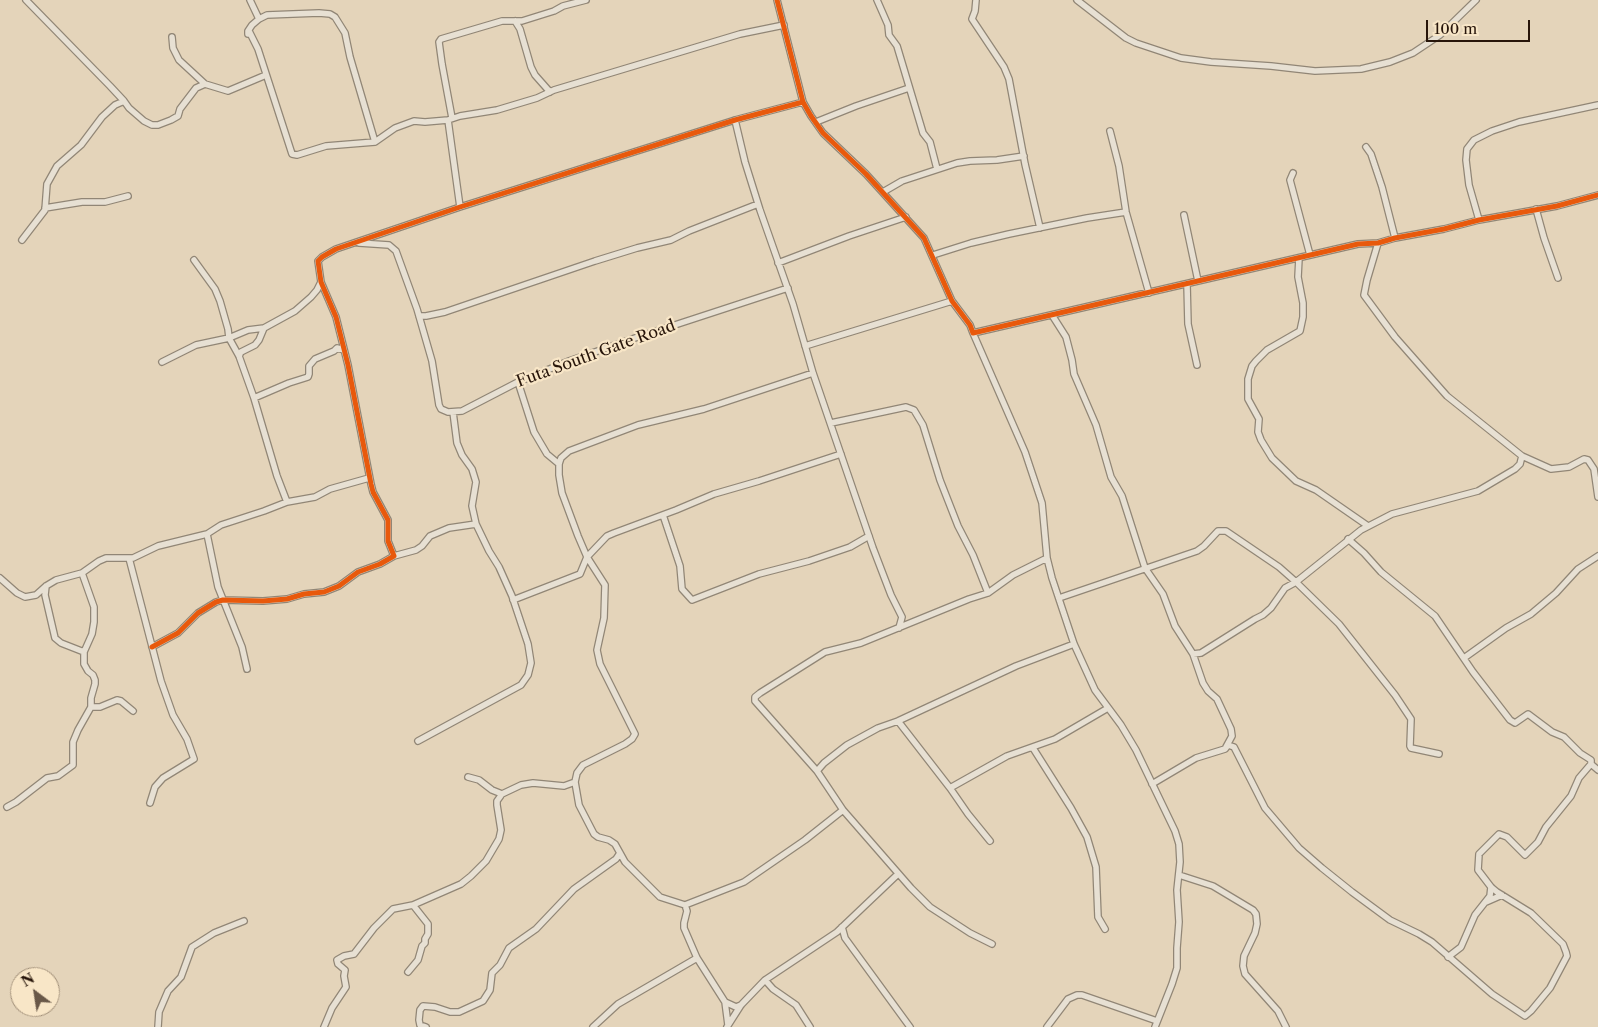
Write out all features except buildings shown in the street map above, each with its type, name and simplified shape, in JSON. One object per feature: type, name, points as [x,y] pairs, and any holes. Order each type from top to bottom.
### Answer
[{"type":"street","points":[[26,0],[129,108],[144,121],[152,125],[163,124],[178,116],[180,109],[196,88],[205,84]]},
{"type":"street","points":[[250,0],[259,19]]},
{"type":"street","points":[[460,207],[440,39],[502,22],[522,21],[586,0]]},
{"type":"street","points":[[777,0],[803,102],[833,143],[883,192],[924,238],[952,301],[970,325],[1025,452],[1040,495],[1047,558],[1074,644],[1095,690],[1121,725],[1152,784],[1175,831],[1179,844],[1180,862],[1177,890],[1180,922],[1177,968],[1156,1024],[1082,995],[1077,995],[1068,999],[1047,1027]]},
{"type":"street","points":[[877,0],[888,25],[889,35],[896,44],[923,133],[930,142],[937,169]]},
{"type":"street","points":[[976,0],[972,19],[1004,67],[1009,79],[1040,228]]},
{"type":"street","points":[[1077,0],[1126,38],[1181,58],[1315,71],[1361,69],[1390,62],[1413,53],[1440,35],[1476,0]]},
{"type":"street","points":[[375,142],[350,57],[345,33],[335,17],[319,12],[267,15],[252,25],[248,31],[248,34],[249,31],[258,49],[292,154],[297,155],[326,146],[375,142],[395,128],[414,121],[426,122],[450,119],[497,110],[740,34],[784,25]]},
{"type":"street","points":[[515,21],[520,29],[530,67],[550,92]]},
{"type":"street","points":[[172,37],[173,48],[179,60],[205,84],[228,91],[266,75]]},
{"type":"street","points":[[816,122],[909,88]]},
{"type":"street","points":[[22,240],[43,214],[47,184],[57,166],[81,144],[102,117],[115,105],[124,101]]},
{"type":"street","points":[[394,556],[388,541],[388,520],[373,492],[369,478],[348,365],[336,317],[321,282],[318,262],[330,252],[460,207],[735,120],[803,102]]},
{"type":"street","points":[[1479,220],[1469,185],[1466,160],[1467,149],[1474,140],[1492,131],[1520,122],[1598,105]]},
{"type":"street","points":[[735,120],[758,204],[788,288],[806,346],[812,373],[869,536],[891,595],[902,617],[899,628]]},
{"type":"street","points":[[1110,131],[1119,166],[1126,212],[1149,293]]},
{"type":"street","points":[[1366,147],[1371,154],[1382,187],[1395,238]]},
{"type":"street","points":[[883,192],[902,181],[937,169],[970,161],[1024,156]]},
{"type":"street","points":[[1292,173],[1290,180],[1310,255]]},
{"type":"street","points":[[973,334],[1358,244],[1378,243],[1598,195]]},
{"type":"street","points":[[45,208],[82,202],[105,202],[128,196]]},
{"type":"street","points":[[419,316],[445,312],[595,261],[671,240],[758,204]]},
{"type":"street","points":[[1536,209],[1558,278]]},
{"type":"street","points":[[933,255],[971,243],[1126,212]]},
{"type":"street","points":[[1184,215],[1198,280]]},
{"type":"street","points":[[778,263],[848,236],[906,217]]},
{"type":"street","points":[[1378,243],[1364,291],[1367,300],[1395,337],[1442,391],[1522,456],[1551,469],[1568,467],[1584,459],[1588,460],[1594,469],[1598,496]]},
{"type":"street","points":[[353,244],[389,245],[396,251],[419,316],[432,361],[438,405],[441,409],[452,412],[457,443],[462,455],[472,469],[476,482],[472,506],[476,524],[499,567],[513,600],[531,656],[530,671],[526,681],[515,689],[418,741]]},
{"type":"street","points":[[1298,258],[1298,277],[1303,303],[1300,331],[1259,357],[1252,366],[1248,379],[1248,399],[1259,419],[1258,432],[1261,440],[1272,458],[1296,481],[1316,490],[1368,526]]},
{"type":"street","points":[[194,260],[215,289],[220,301],[229,338],[240,356],[287,502]]},
{"type":"street","points":[[162,362],[196,345],[229,338],[248,330],[264,328],[295,312],[311,297],[321,282]]},
{"type":"street","points":[[1187,284],[1188,324],[1197,366]]},
{"type":"street","name":"Futa South Gate Road","points":[[452,412],[462,411],[543,371],[635,338],[788,288]]},
{"type":"street","points":[[806,346],[952,301]]},
{"type":"street","points":[[1052,315],[1066,337],[1074,374],[1096,425],[1111,477],[1120,490],[1145,568],[1163,594],[1174,626],[1193,654],[1208,691],[1217,698],[1231,729],[1232,736],[1225,749]]},
{"type":"street","points":[[240,356],[241,352],[259,340],[264,328]]},
{"type":"street","points":[[254,398],[308,377],[310,374],[309,366],[315,358],[334,351],[336,348],[344,350]]},
{"type":"street","points":[[812,373],[704,409],[638,425],[569,451],[561,458],[559,464],[562,493],[587,557],[604,582],[606,590],[604,618],[597,650],[600,664],[635,734],[625,744],[583,765],[577,773],[575,782],[579,805],[591,830],[598,837],[615,844],[625,862],[660,897],[685,905],[744,882],[805,840],[843,810]]},
{"type":"street","points":[[518,382],[537,438],[547,454],[559,464]]},
{"type":"street","points":[[831,423],[906,407],[914,410],[923,424],[940,480],[988,593]]},
{"type":"street","points":[[513,600],[580,574],[587,557],[607,536],[714,494],[841,454]]},
{"type":"street","points":[[1193,654],[1202,653],[1264,615],[1286,588],[1348,539],[1368,526],[1392,514],[1478,491],[1515,469],[1520,464],[1522,456]]},
{"type":"street","points":[[0,578],[16,593],[25,597],[36,595],[56,580],[82,573],[106,558],[129,558],[158,546],[207,534],[221,525],[287,502],[315,497],[330,489],[369,478]]},
{"type":"street","points":[[663,514],[680,566],[682,588],[692,600],[759,574],[850,547],[869,536]]},
{"type":"street","points":[[152,647],[178,633],[198,613],[223,600],[263,601],[324,592],[338,586],[358,572],[380,564],[394,556],[416,550],[430,536],[449,528],[476,524]]},
{"type":"street","points":[[1059,598],[1197,551],[1218,531],[1226,531],[1296,582],[1339,624],[1395,695],[1411,719],[1411,748],[1439,754]]},
{"type":"street","points":[[207,534],[218,587],[242,647],[246,669]]},
{"type":"street","points":[[1348,539],[1381,572],[1435,616],[1512,722],[1516,722],[1528,714],[1552,732],[1564,737],[1592,760],[1591,764],[1598,770]]},
{"type":"street","points":[[1464,658],[1506,628],[1531,614],[1556,594],[1578,569],[1598,556]]},
{"type":"street","points":[[129,558],[168,704],[187,739],[194,759],[163,778],[155,787],[150,803]]},
{"type":"street","points":[[992,944],[930,907],[898,874],[843,810],[818,771],[755,701],[760,693],[806,662],[825,652],[861,643],[988,593],[1013,575],[1047,558]]},
{"type":"street","points":[[7,807],[47,778],[58,776],[73,765],[73,742],[91,707],[95,680],[85,667],[84,652],[92,634],[94,607],[82,573]]},
{"type":"street","points":[[46,586],[45,595],[55,638],[61,643],[84,652]]},
{"type":"street","points":[[902,617],[915,621]]},
{"type":"street","points":[[818,771],[824,763],[847,745],[878,728],[898,721],[1016,666],[1074,644]]},
{"type":"street","points":[[91,707],[100,707],[117,700],[133,711]]},
{"type":"street","points":[[950,788],[1006,756],[1055,739],[1108,708]]},
{"type":"street","points":[[898,721],[990,841]]},
{"type":"street","points":[[1152,784],[1196,758],[1225,749],[1228,745],[1232,746],[1235,748],[1265,808],[1299,848],[1344,886],[1390,920],[1420,934],[1492,994],[1525,1016],[1550,988],[1567,956],[1566,952],[1563,944],[1532,913],[1491,887],[1480,873],[1478,867],[1479,854],[1499,834],[1507,837],[1525,856],[1538,842],[1571,796],[1579,778],[1591,764]]},
{"type":"street","points":[[1033,748],[1087,837],[1096,867],[1098,917],[1105,929]]},
{"type":"street","points":[[468,777],[479,780],[492,790],[502,794]]},
{"type":"street","points":[[324,1027],[332,1008],[346,987],[345,970],[338,964],[337,960],[354,954],[374,928],[393,908],[413,905],[461,884],[482,865],[501,835],[497,800],[502,794],[521,785],[534,783],[564,786],[575,782]]},
{"type":"street","points":[[426,1027],[420,1025],[419,1020],[420,1010],[423,1006],[459,1012],[483,1001],[490,990],[492,973],[500,965],[509,948],[536,928],[574,890],[616,859],[620,853]]},
{"type":"street","points":[[728,1026],[741,1005],[765,980],[837,932],[898,874]]},
{"type":"street","points":[[1179,875],[1213,886],[1236,899],[1256,914],[1257,924],[1255,933],[1244,956],[1243,966],[1245,974],[1278,1011],[1286,1027]]},
{"type":"street","points":[[1448,956],[1461,947],[1474,915],[1486,902],[1491,893],[1491,887]]},
{"type":"street","points":[[1486,902],[1502,895]]},
{"type":"street","points":[[408,972],[418,960],[428,934],[428,924],[413,905]]},
{"type":"street","points":[[685,905],[687,911],[684,928],[697,958],[725,1002],[728,1026]]},
{"type":"street","points":[[158,1027],[159,1012],[168,991],[181,977],[192,947],[214,933],[244,921]]},
{"type":"street","points":[[842,927],[845,938],[910,1027]]},
{"type":"street","points":[[593,1027],[618,1004],[697,958]]},
{"type":"street","points":[[765,980],[773,989],[796,1005],[810,1027]]},
{"type":"street","points":[[725,1002],[736,1007],[741,1005]]},
{"type":"cycle path","points":[[777,0],[803,102],[811,116],[823,133],[866,174],[924,238],[952,301],[970,325],[973,333],[1358,244],[1378,243],[1479,220],[1557,206],[1598,195]]},
{"type":"cycle path","points":[[152,647],[178,633],[198,613],[216,602],[223,600],[263,601],[287,599],[304,594],[324,592],[339,586],[358,572],[380,564],[394,556],[388,541],[388,520],[373,492],[371,484],[348,365],[336,317],[321,282],[318,261],[322,257],[336,249],[460,207],[735,120],[803,102]]}]
